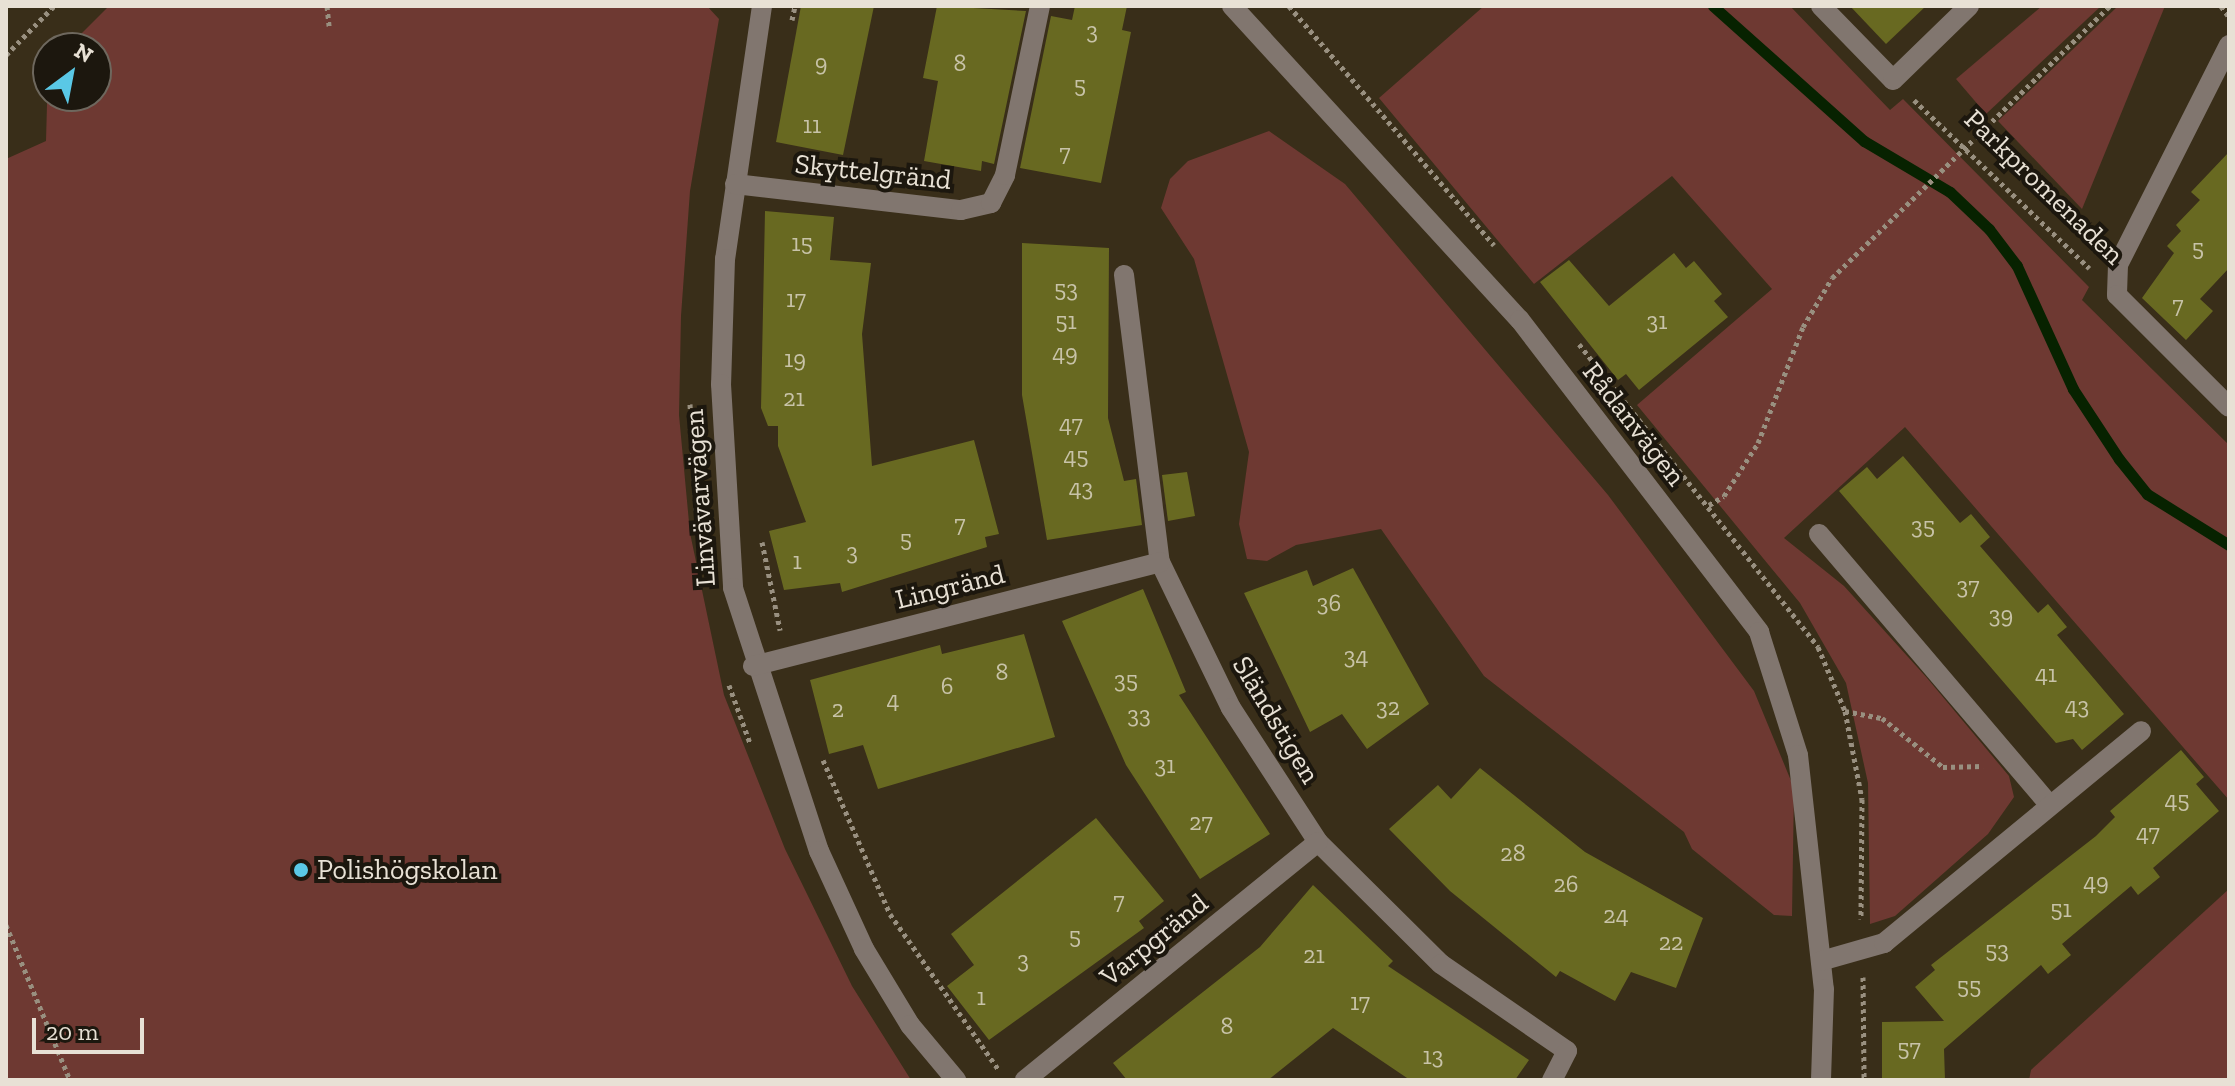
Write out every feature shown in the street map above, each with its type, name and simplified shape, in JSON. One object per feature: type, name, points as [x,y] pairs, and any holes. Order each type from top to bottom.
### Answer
[{"type":"street","name":"Linvävarvägen","points":[[762,6],[735,184],[721,384],[727,539],[753,666],[819,851],[864,949],[910,1025],[956,1080]]},
{"type":"street","name":"Skyttelgränd","points":[[735,184],[961,210],[991,203],[1005,175],[1040,6]]},
{"type":"street","name":"Rådanvägen","points":[[1232,6],[1520,320],[1759,632],[1798,755],[1821,961],[1821,1080]]},
{"type":"street","points":[[1821,6],[1893,80],[1969,6]]},
{"type":"street","points":[[2117,295],[2118,265],[2229,45]]},
{"type":"street","name":"Sländstigen","points":[[1124,275],[1160,562],[1231,708],[1318,842],[1441,964],[1567,1051],[1552,1080]]},
{"type":"street","name":"Parkpromenaden","points":[[2117,295],[2229,407]]},
{"type":"street","points":[[1819,534],[2050,805]]},
{"type":"street","name":"Lingränd","points":[[753,666],[1160,562]]},
{"type":"street","points":[[1821,961],[1884,943],[2141,731]]},
{"type":"street","name":"Varpgränd","points":[[1025,1080],[1318,842]]},
{"type":"path","points":[[6,54],[54,6]]},
{"type":"path","points":[[327,6],[329,26]]},
{"type":"path","points":[[789,36],[795,6]]},
{"type":"path","points":[[1709,505],[1724,496],[1758,443],[1814,303],[1920,191],[2110,6]]},
{"type":"path","points":[[2221,6],[2229,17]]},
{"type":"path","name":"Parkpromenaden","points":[[1893,80],[2117,295]]},
{"type":"path","points":[[761,535],[786,657]]},
{"type":"path","points":[[1845,711],[1882,718],[1928,759],[1957,771],[1976,769],[2003,749]]},
{"type":"path","points":[[820,754],[890,914],[1007,1080]]},
{"type":"path","points":[[6,925],[70,1080]]},
{"type":"shaded area","points":[[109,6],[707,6],[719,19],[690,191],[681,316],[679,415],[690,533],[724,695],[785,849],[852,986],[911,1080],[6,1080],[6,159],[46,141],[47,112],[112,112],[112,32],[83,32]]},
{"type":"shaded area","points":[[1484,6],[1790,6],[1890,110],[1903,99],[2089,287],[2082,300],[2229,445],[2229,800],[1905,427],[1784,538],[1844,586],[1927,678],[2009,776],[2014,797],[1988,834],[1895,916],[1870,924],[1868,783],[1846,683],[1800,603],[1637,405],[1772,289],[1672,176],[1534,284],[1379,98]]},
{"type":"shaded area","points":[[2042,6],[2101,6],[1986,114],[1956,79]]},
{"type":"shaded area","points":[[2118,6],[2165,6],[2082,209],[1998,121]]},
{"type":"shaded area","points":[[1269,131],[1345,184],[1608,495],[1754,691],[1794,788],[1792,916],[1774,915],[1692,849],[1684,832],[1484,676],[1381,529],[1296,545],[1267,561],[1247,559],[1239,524],[1249,452],[1194,259],[1161,208],[1170,179],[1188,161]]},
{"type":"shaded area","points":[[2229,889],[2229,1080],[2029,1080],[2031,1070]]},
{"type":"building","points":[[801,6],[874,6],[843,155],[776,142]]},
{"type":"building","points":[[937,6],[1026,11],[994,164],[982,161],[981,171],[924,161],[938,81],[923,78]]},
{"type":"building","points":[[1075,6],[1127,6],[1122,30],[1131,32],[1101,183],[1020,168],[1051,16],[1072,20]]},
{"type":"building","points":[[1850,6],[1926,6],[1886,44]]},
{"type":"building","points":[[2229,152],[2229,268],[2200,299],[2213,311],[2186,340],[2142,298],[2174,253],[2167,246],[2181,231],[2176,225],[2200,200],[2191,192]]},
{"type":"building","points":[[765,211],[834,217],[830,260],[871,263],[862,334],[872,466],[974,440],[999,534],[985,537],[987,547],[842,592],[840,583],[784,590],[769,531],[806,522],[778,446],[778,426],[768,426],[761,408]]},
{"type":"building","points":[[1022,243],[1109,248],[1108,418],[1124,481],[1136,479],[1142,525],[1047,540],[1022,395]]},
{"type":"building","points":[[1674,253],[1686,268],[1694,261],[1722,294],[1714,301],[1728,317],[1639,390],[1626,374],[1618,380],[1540,282],[1569,260],[1609,306]]},
{"type":"building","points":[[1903,456],[1960,523],[1971,514],[1990,537],[1980,546],[2038,613],[2048,604],[2067,627],[2057,635],[2124,714],[2082,750],[2073,739],[2056,743],[1839,491],[1867,467],[1877,479]]},
{"type":"building","points":[[1187,472],[1195,516],[1168,521],[1162,475]]},
{"type":"building","points":[[1353,568],[1429,704],[1367,749],[1342,714],[1310,732],[1244,593],[1307,570],[1313,586]]},
{"type":"building","points":[[1143,589],[1186,692],[1179,695],[1270,834],[1200,879],[1126,765],[1062,621]]},
{"type":"building","points":[[1024,634],[1055,737],[878,789],[863,745],[829,754],[810,680],[940,645],[942,654]]},
{"type":"building","points":[[2181,750],[2204,777],[2196,784],[2219,811],[2153,868],[2160,877],[2138,895],[2131,886],[2062,944],[2071,955],[2048,974],[2041,965],[1944,1049],[1945,1080],[1882,1080],[1882,1022],[1944,1021],[1915,987],[1935,970],[1931,965],[2096,836],[2115,817],[2110,811]]},
{"type":"building","points":[[1480,768],[1585,852],[1703,918],[1676,988],[1631,972],[1615,1001],[1560,971],[1556,977],[1450,891],[1389,829],[1438,785],[1451,799]]},
{"type":"building","points":[[1096,818],[1164,901],[1139,921],[1144,928],[989,1040],[947,986],[974,965],[951,934]]},
{"type":"building","points":[[1313,885],[1393,961],[1388,966],[1529,1060],[1515,1080],[1410,1080],[1333,1028],[1268,1080],[1127,1080],[1113,1063],[1260,947]]},
{"type":"waterway","points":[[1713,6],[1864,141],[1950,192],[1989,229],[2017,266],[2073,389],[2119,459],[2147,494],[2229,545]]},
{"type":"place","name":"Polishögskolan","points":[[301,870]]}]
